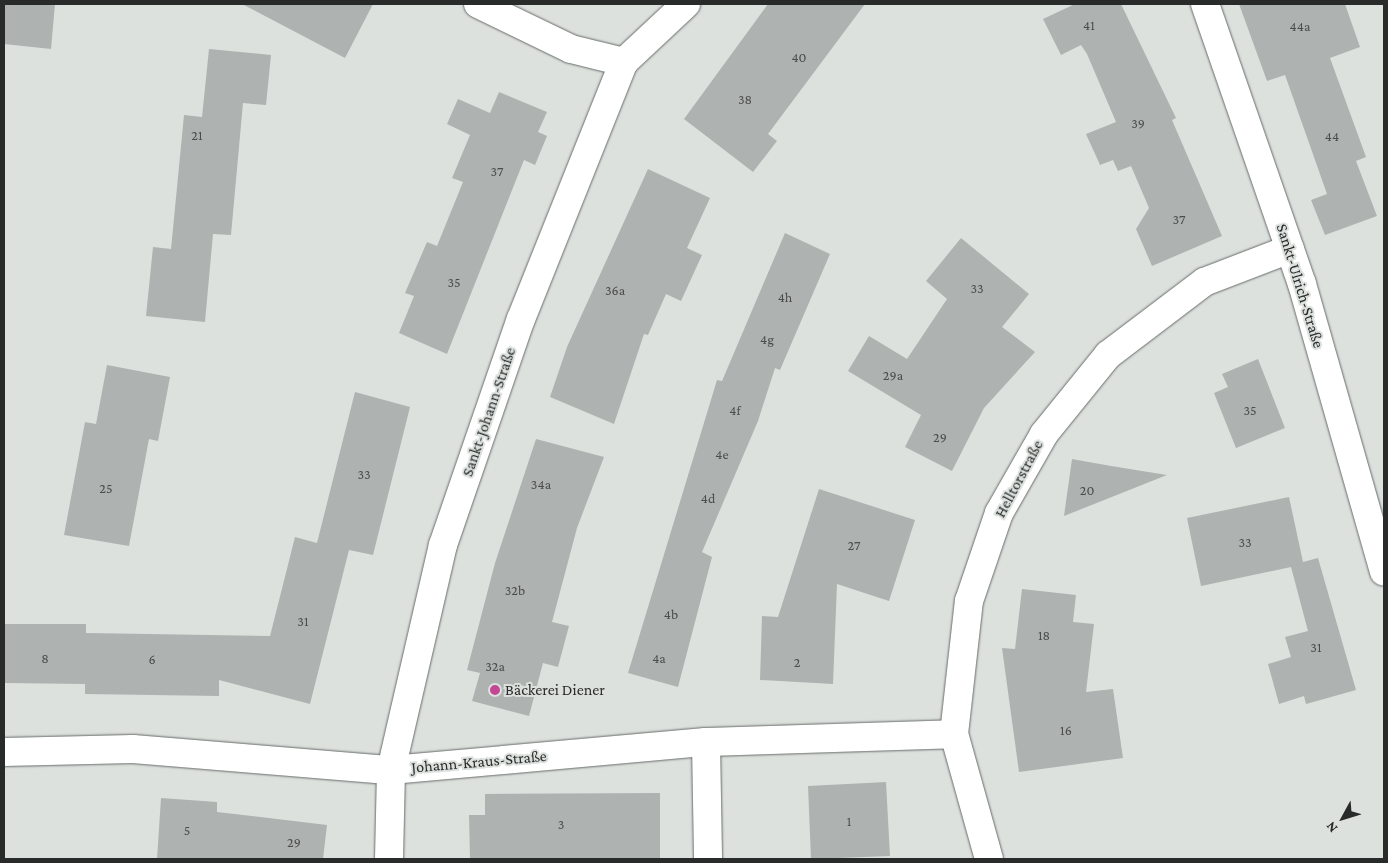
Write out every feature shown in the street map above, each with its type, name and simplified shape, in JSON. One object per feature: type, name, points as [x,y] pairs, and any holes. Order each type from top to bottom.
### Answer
[{"type":"street","points":[[478,4],[571,49],[624,62]]},
{"type":"street","name":"Sankt-Johann-Straße","points":[[389,859],[391,770],[443,545],[520,319],[624,62],[686,4]]},
{"type":"street","name":"Sankt-Ulrich-Straße","points":[[1205,4],[1290,248],[1384,572]]},
{"type":"street","name":"Helltorstraße","points":[[989,859],[954,734],[969,601],[999,513],[1044,434],[1108,356],[1196,288],[1262,256],[1290,248]]},
{"type":"street","name":"Johann-Kraus-Straße","points":[[4,752],[133,749],[391,770],[706,742],[954,734]]},
{"type":"street","points":[[706,742],[708,859]]},
{"type":"building","points":[[4,4],[55,4],[51,49],[4,44]]},
{"type":"building","points":[[242,4],[373,4],[345,58]]},
{"type":"building","points":[[768,4],[865,4],[768,134],[777,141],[753,172],[684,119]]},
{"type":"building","points":[[1075,4],[1121,4],[1176,118],[1172,120],[1222,236],[1152,266],[1136,229],[1149,208],[1131,166],[1118,171],[1113,160],[1100,165],[1086,134],[1116,122],[1087,54],[1081,45],[1061,55],[1043,19]]},
{"type":"building","points":[[1239,4],[1345,4],[1360,47],[1330,58],[1366,157],[1356,161],[1377,216],[1325,235],[1311,200],[1327,194],[1285,75],[1267,81]]},
{"type":"building","points":[[209,49],[271,55],[266,105],[243,103],[231,235],[213,234],[205,322],[146,316],[153,247],[171,249],[184,115],[202,117]]},
{"type":"building","points":[[499,92],[547,112],[538,132],[547,136],[535,165],[524,160],[447,354],[399,333],[414,296],[405,293],[427,242],[437,246],[463,182],[452,178],[470,135],[447,124],[458,99],[490,113]]},
{"type":"building","points":[[648,169],[710,198],[687,248],[702,255],[681,301],[666,294],[648,335],[644,334],[614,424],[550,397],[567,347]]},
{"type":"building","points":[[785,233],[830,254],[780,370],[775,368],[758,421],[702,552],[712,557],[678,687],[628,673],[717,380],[722,381]]},
{"type":"building","points":[[961,238],[1029,294],[1002,327],[1035,352],[984,408],[952,471],[905,447],[921,415],[848,371],[869,336],[907,359],[947,299],[926,281]]},
{"type":"building","points":[[1258,359],[1285,428],[1236,448],[1214,393],[1228,387],[1222,374]]},
{"type":"building","points":[[107,365],[170,377],[158,441],[149,439],[129,546],[64,535],[85,422],[96,424]]},
{"type":"building","points":[[355,392],[410,407],[373,555],[349,550],[310,704],[219,680],[219,696],[85,694],[85,684],[4,683],[4,624],[86,624],[86,633],[270,636],[295,537],[317,543]]},
{"type":"building","points":[[536,439],[604,457],[577,528],[552,622],[569,626],[558,667],[543,663],[529,716],[472,701],[480,673],[467,670],[495,563]]},
{"type":"building","points":[[1072,459],[1111,466],[1167,475],[1064,516]]},
{"type":"building","points":[[819,489],[915,520],[889,601],[837,584],[833,684],[760,680],[762,616],[778,617]]},
{"type":"building","points":[[1289,497],[1303,562],[1318,558],[1356,690],[1306,704],[1304,696],[1279,704],[1268,664],[1291,657],[1285,637],[1308,631],[1291,567],[1201,586],[1187,518]]},
{"type":"building","points":[[1022,589],[1076,595],[1073,622],[1094,624],[1086,692],[1113,689],[1123,758],[1019,772],[1002,648],[1015,649]]},
{"type":"building","points":[[886,782],[890,856],[811,859],[808,786]]},
{"type":"building","points":[[660,793],[660,859],[470,859],[469,815],[485,815],[485,794]]},
{"type":"building","points":[[161,798],[217,802],[217,812],[327,825],[323,859],[157,859]]},
{"type":"place","name":"Bäckerei Diener","points":[[495,690]]}]
